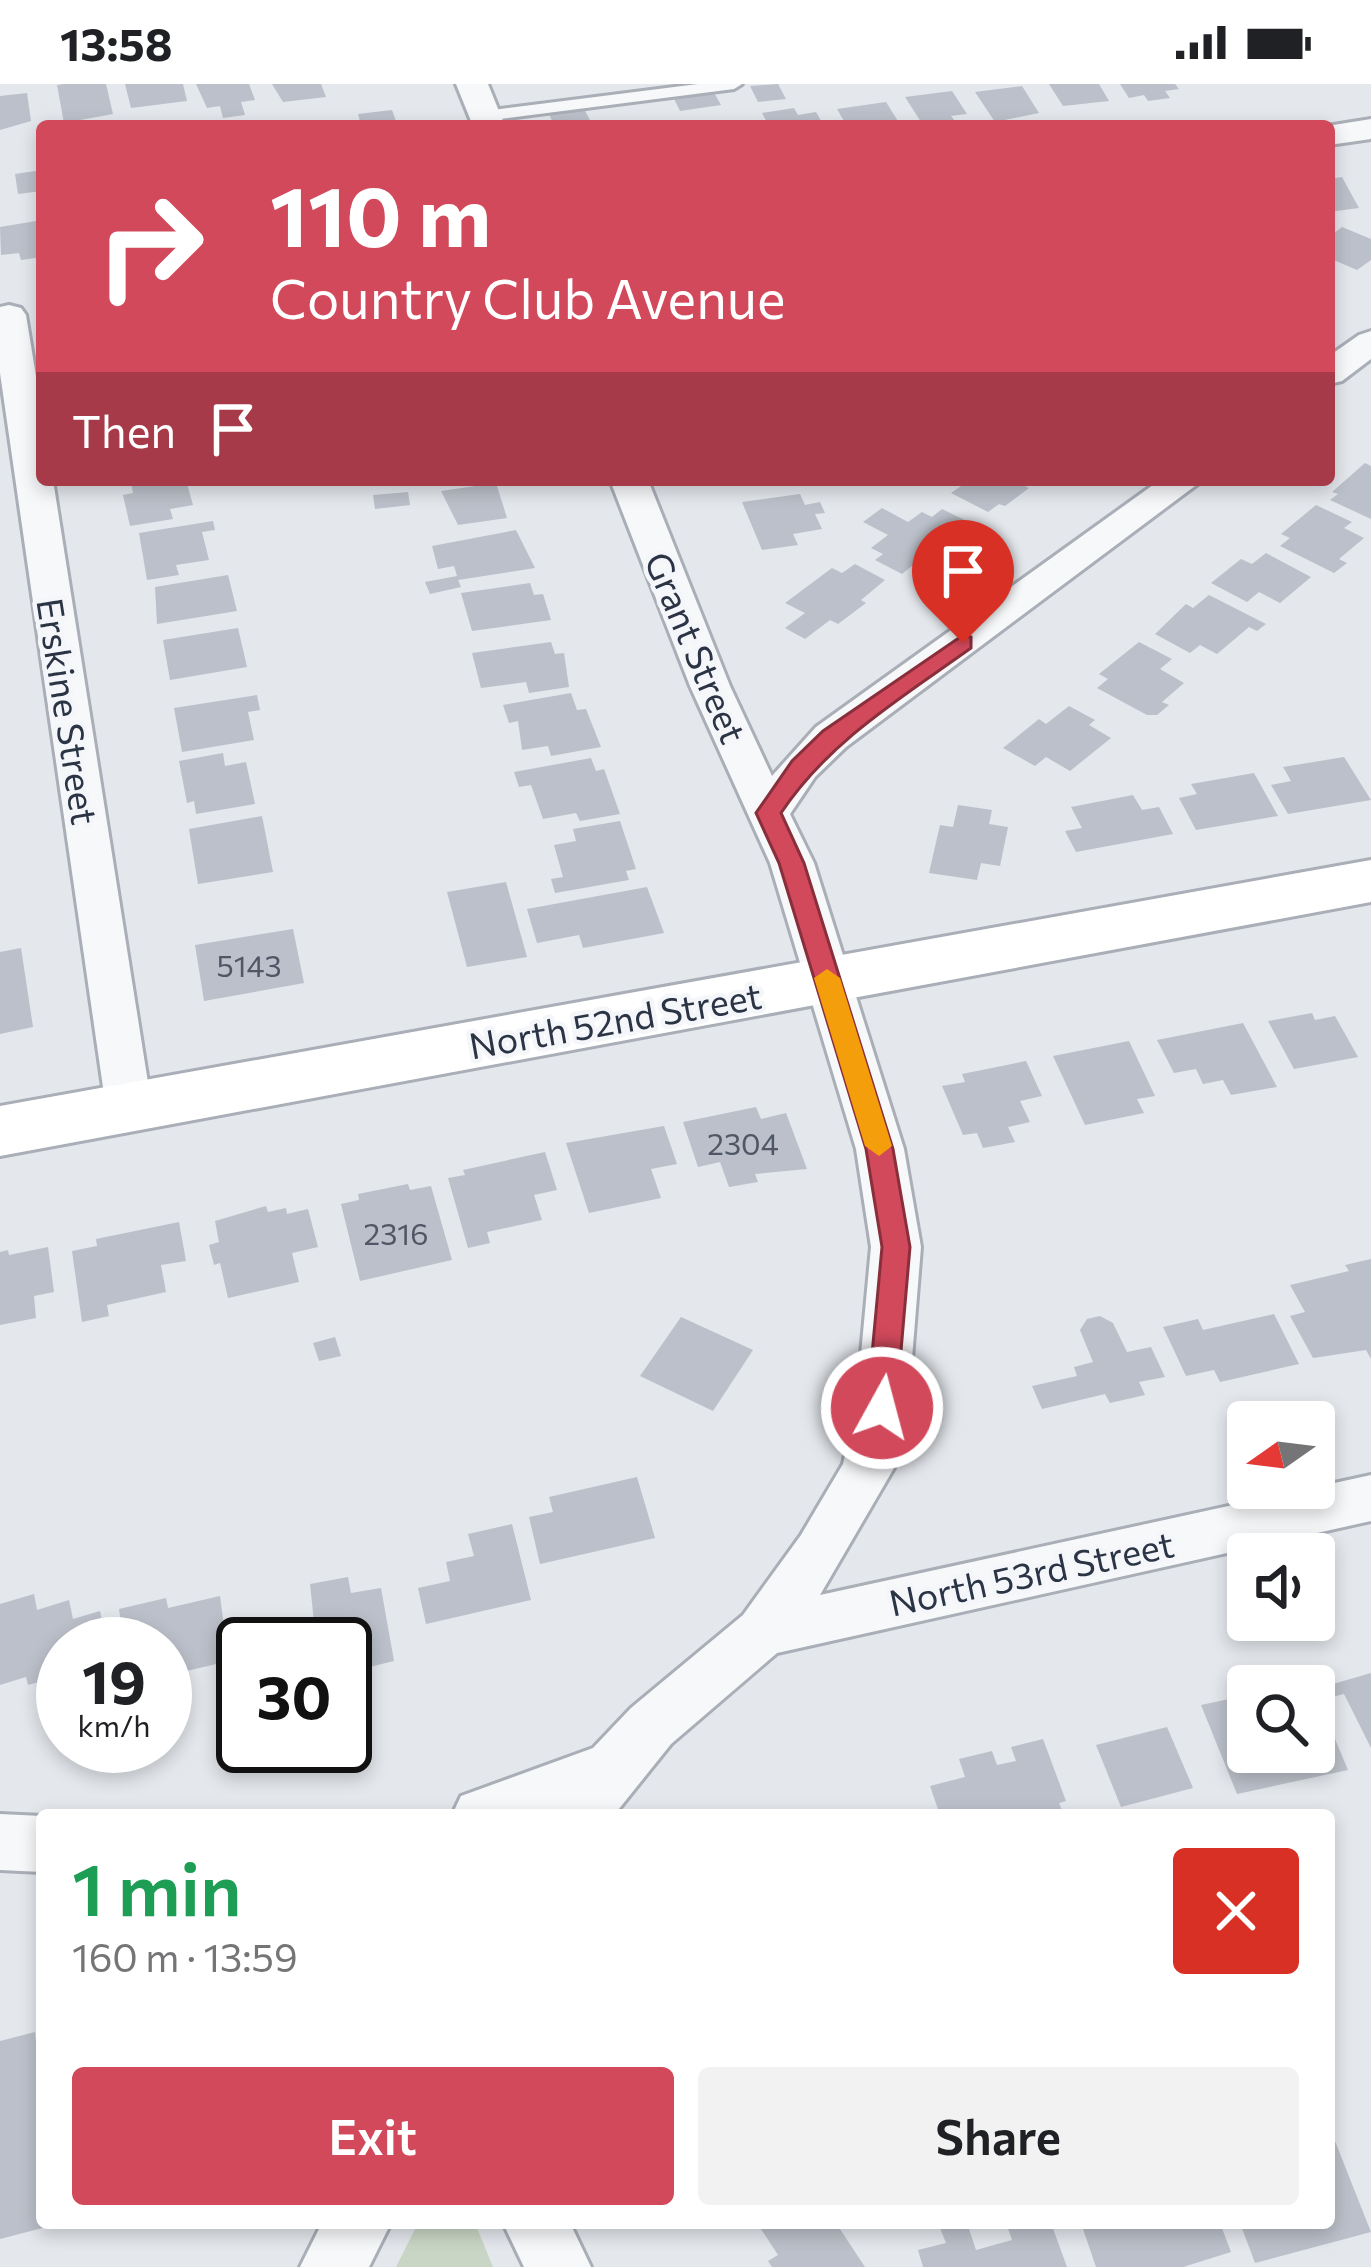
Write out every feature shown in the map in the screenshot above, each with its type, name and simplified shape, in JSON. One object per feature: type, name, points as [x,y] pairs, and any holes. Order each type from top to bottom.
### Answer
[{"type":"street","points":[[472,84],[487,120]]},
{"type":"street","points":[[1335,134],[1371,129]]},
{"type":"street","name":"Erskine Street","points":[[17,314],[36,449]]},
{"type":"street","points":[[1335,369],[1371,342]]},
{"type":"street","name":"Erskine Street","points":[[41,486],[129,1108]]},
{"type":"street","name":"Grant Street","points":[[631,486],[710,686],[792,863],[880,1149],[896,1247],[890,1345],[868,1468],[820,1552],[762,1632]]},
{"type":"street","points":[[768,813],[800,766],[831,737],[1176,486]]},
{"type":"street","name":"North 52nd Street","points":[[0,1131],[1371,880]]},
{"type":"street","name":"North 53rd Street","points":[[762,1632],[1371,1498]]},
{"type":"street","points":[[585,1809],[612,1768],[651,1726],[762,1632]]},
{"type":"street","points":[[498,1809],[612,1768]]},
{"type":"street","points":[[0,1842],[36,1844]]},
{"type":"street","points":[[332,2267],[355,2229]]},
{"type":"street","points":[[538,2229],[559,2267]]},
{"type":"lane","points":[[494,120],[734,84]]},
{"type":"green space","points":[[415,2229],[477,2229],[493,2267],[396,2267]]},
{"type":"building","points":[[106,84],[113,114],[63,120],[57,85]]},
{"type":"building","points":[[125,84],[183,84],[187,101],[131,108]]},
{"type":"building","points":[[196,84],[249,84],[255,100],[241,102],[245,115],[223,118],[220,106],[207,108]]},
{"type":"building","points":[[272,84],[321,84],[326,97],[283,102]]},
{"type":"building","points":[[778,84],[786,99],[758,102],[750,86]]},
{"type":"building","points":[[1049,84],[1099,84],[1109,101],[1063,106]]},
{"type":"building","points":[[1120,84],[1175,84],[1179,89],[1165,91],[1170,98],[1148,101],[1144,95],[1129,98]]},
{"type":"building","points":[[1022,86],[1039,113],[994,120],[975,92]]},
{"type":"building","points":[[712,89],[721,105],[680,111],[672,95]]},
{"type":"building","points":[[952,91],[967,114],[951,116],[954,120],[920,120],[905,97]]},
{"type":"building","points":[[27,93],[31,121],[0,130],[0,96]]},
{"type":"building","points":[[886,102],[897,120],[843,120],[837,109]]},
{"type":"building","points":[[583,107],[590,120],[552,120],[548,112]]},
{"type":"building","points":[[794,108],[798,115],[816,112],[821,120],[766,120],[762,113]]},
{"type":"building","points":[[392,110],[396,120],[360,120],[358,114]]},
{"type":"building","points":[[36,171],[36,192],[18,194],[15,174]]},
{"type":"building","points":[[1342,177],[1359,208],[1335,211],[1335,178]]},
{"type":"building","points":[[36,221],[36,258],[1,255],[0,227]]},
{"type":"building","points":[[1342,227],[1371,239],[1371,260],[1357,270],[1335,261],[1335,232]]},
{"type":"building","points":[[1365,463],[1371,466],[1371,519],[1330,500],[1338,494],[1332,492]]},
{"type":"building","points":[[132,486],[188,486],[193,505],[170,509],[173,519],[130,526],[123,495],[133,493]]},
{"type":"building","points":[[497,486],[507,518],[458,525],[441,491]]},
{"type":"building","points":[[961,486],[1029,488],[988,512],[951,493]]},
{"type":"building","points":[[408,492],[410,505],[375,509],[373,495]]},
{"type":"building","points":[[800,494],[805,505],[820,502],[825,513],[815,514],[822,529],[793,534],[798,545],[762,550],[742,502]]},
{"type":"building","points":[[1316,505],[1352,522],[1344,528],[1364,538],[1339,559],[1347,563],[1334,573],[1280,546],[1290,538],[1281,534]]},
{"type":"building","points":[[882,508],[908,522],[922,512],[932,517],[942,509],[975,525],[924,565],[917,562],[902,574],[875,560],[883,554],[871,548],[888,535],[863,522]]},
{"type":"building","points":[[213,521],[215,530],[202,532],[209,560],[176,565],[179,575],[147,580],[139,533]]},
{"type":"building","points":[[516,530],[535,568],[458,580],[461,587],[430,594],[425,582],[457,576],[454,566],[438,569],[432,546]]},
{"type":"building","points":[[1266,553],[1311,577],[1280,603],[1259,592],[1247,602],[1211,583],[1241,559],[1252,564]]},
{"type":"building","points":[[855,564],[885,580],[861,600],[866,603],[838,624],[830,620],[805,639],[785,628],[805,613],[785,603],[832,568],[842,573]]},
{"type":"building","points":[[228,575],[237,611],[157,624],[155,587]]},
{"type":"building","points":[[530,583],[534,595],[543,594],[551,620],[472,631],[461,593]]},
{"type":"building","points":[[1209,595],[1266,624],[1257,631],[1249,627],[1217,654],[1200,645],[1190,653],[1155,634],[1186,604],[1193,608]]},
{"type":"building","points":[[238,628],[247,667],[170,680],[163,640]]},
{"type":"building","points":[[551,642],[555,654],[564,653],[569,687],[529,693],[526,682],[481,688],[472,653]]},
{"type":"building","points":[[1139,642],[1172,659],[1160,669],[1184,683],[1162,702],[1169,705],[1157,715],[1147,715],[1097,688],[1108,679],[1099,674]]},
{"type":"building","points":[[571,693],[577,710],[586,709],[601,747],[551,756],[548,746],[522,750],[518,721],[509,723],[503,705]]},
{"type":"building","points":[[257,695],[260,710],[248,712],[254,740],[182,752],[174,708]]},
{"type":"building","points":[[1069,706],[1095,720],[1089,725],[1111,738],[1070,771],[1046,757],[1035,766],[1003,748],[1039,719],[1046,724]]},
{"type":"building","points":[[223,753],[225,766],[246,762],[255,804],[196,814],[194,801],[187,803],[179,761]]},
{"type":"building","points":[[1344,757],[1371,800],[1288,814],[1271,785],[1291,781],[1283,767]]},
{"type":"building","points":[[591,758],[596,771],[604,769],[620,814],[580,821],[576,813],[543,819],[531,785],[519,787],[514,772]]},
{"type":"building","points":[[1254,773],[1278,816],[1196,830],[1179,798],[1197,794],[1191,784]]},
{"type":"building","points":[[1133,795],[1142,810],[1159,807],[1173,834],[1076,852],[1065,831],[1082,828],[1071,807]]},
{"type":"building","points":[[958,805],[992,810],[989,824],[1008,827],[1000,866],[981,863],[977,880],[929,873],[940,825],[953,827]]},
{"type":"building","points":[[262,816],[273,872],[198,884],[189,829]]},
{"type":"building","points":[[620,821],[636,869],[626,871],[629,880],[555,893],[551,879],[563,877],[554,845],[576,841],[573,829]]},
{"type":"building","points":[[506,882],[527,957],[467,967],[447,892]]},
{"type":"building","points":[[647,887],[664,933],[583,948],[579,935],[537,943],[527,909]]},
{"type":"building","points":[[293,929],[304,983],[204,1001],[195,945]]},
{"type":"building","points":[[21,948],[33,1027],[0,1034],[0,952]]},
{"type":"building","points":[[1312,1013],[1315,1020],[1335,1016],[1358,1057],[1294,1069],[1268,1021]]},
{"type":"building","points":[[1243,1023],[1277,1087],[1231,1095],[1223,1080],[1203,1084],[1196,1069],[1174,1073],[1157,1040]]},
{"type":"building","points":[[1129,1041],[1155,1096],[1137,1099],[1144,1113],[1085,1125],[1053,1056]]},
{"type":"building","points":[[1026,1061],[1042,1096],[1020,1101],[1030,1122],[1008,1127],[1015,1142],[983,1148],[977,1133],[963,1135],[942,1086],[965,1082],[962,1074]]},
{"type":"building","points":[[756,1107],[761,1119],[786,1113],[807,1169],[755,1174],[758,1182],[729,1187],[720,1162],[698,1167],[683,1122]]},
{"type":"building","points":[[664,1126],[677,1164],[651,1169],[661,1198],[589,1213],[566,1143]]},
{"type":"building","points":[[545,1152],[557,1190],[534,1195],[542,1220],[487,1232],[490,1243],[468,1248],[448,1178],[465,1175],[463,1170]]},
{"type":"building","points":[[408,1184],[410,1190],[431,1186],[452,1260],[360,1281],[341,1204],[359,1200],[358,1194]]},
{"type":"building","points":[[266,1206],[268,1212],[286,1208],[287,1214],[308,1209],[318,1247],[292,1253],[299,1282],[228,1298],[220,1263],[214,1265],[209,1245],[219,1242],[215,1221]]},
{"type":"building","points":[[179,1222],[186,1261],[161,1265],[166,1292],[107,1305],[109,1316],[82,1322],[72,1251],[97,1246],[96,1239]]},
{"type":"building","points":[[48,1247],[54,1292],[34,1296],[36,1318],[0,1325],[0,1252],[8,1250],[9,1255]]},
{"type":"building","points":[[1371,1259],[1371,1359],[1366,1350],[1313,1358],[1290,1316],[1305,1312],[1290,1285],[1349,1271],[1345,1265]]},
{"type":"building","points":[[1274,1314],[1299,1364],[1220,1382],[1214,1370],[1186,1376],[1163,1327],[1198,1319],[1203,1330]]},
{"type":"building","points":[[1100,1316],[1113,1323],[1127,1352],[1151,1347],[1165,1377],[1139,1382],[1145,1395],[1110,1403],[1105,1394],[1042,1409],[1032,1386],[1077,1376],[1074,1367],[1093,1362],[1080,1330],[1087,1319]]},
{"type":"building","points":[[681,1317],[753,1350],[713,1411],[640,1376]]},
{"type":"building","points":[[335,1337],[341,1356],[319,1361],[313,1343]]},
{"type":"building","points":[[637,1477],[655,1538],[540,1564],[529,1517],[553,1512],[549,1497]]},
{"type":"building","points":[[512,1524],[531,1600],[426,1624],[418,1588],[450,1581],[446,1562],[474,1556],[468,1534]]},
{"type":"building","points":[[348,1577],[351,1593],[381,1588],[394,1661],[372,1666],[372,1617],[313,1617],[310,1584]]},
{"type":"building","points":[[34,1594],[37,1610],[69,1600],[73,1617],[36,1617],[36,1683],[28,1685],[26,1677],[0,1685],[0,1604]]},
{"type":"building","points":[[220,1596],[223,1617],[216,1617],[216,1664],[192,1670],[192,1617],[120,1617],[119,1609],[166,1598],[168,1608]]},
{"type":"building","points":[[1371,1673],[1371,1748],[1344,1694],[1335,1696],[1335,1683]]},
{"type":"building","points":[[1227,1699],[1227,1769],[1201,1705]]},
{"type":"building","points":[[1167,1727],[1193,1788],[1121,1807],[1096,1745]]},
{"type":"building","points":[[1043,1739],[1066,1801],[1059,1803],[1062,1809],[938,1809],[930,1786],[965,1777],[959,1759],[992,1751],[997,1765],[1016,1761],[1011,1747]]},
{"type":"building","points":[[1335,1739],[1348,1770],[1335,1773]]},
{"type":"building","points":[[1229,1773],[1334,1773],[1237,1794]]},
{"type":"building","points":[[35,2032],[39,2229],[0,2239],[0,2041]]},
{"type":"building","points":[[1335,2141],[1371,2232],[1255,2263],[1242,2229],[1335,2229]]},
{"type":"building","points":[[761,2229],[840,2229],[865,2267],[772,2267],[768,2261],[778,2255]]},
{"type":"building","points":[[940,2229],[969,2229],[976,2250],[1012,2240],[1008,2229],[1053,2229],[1067,2267],[923,2267],[918,2250],[946,2243]]},
{"type":"building","points":[[1083,2229],[1222,2229],[1231,2252],[1183,2267],[1096,2267]]},
{"type":"slow traffic","points":[[827,978],[879,1146]]},
{"type":"route","points":[[882,1408],[896,1247],[880,1149],[792,863],[768,813],[800,766],[831,737],[963,643]]}]
